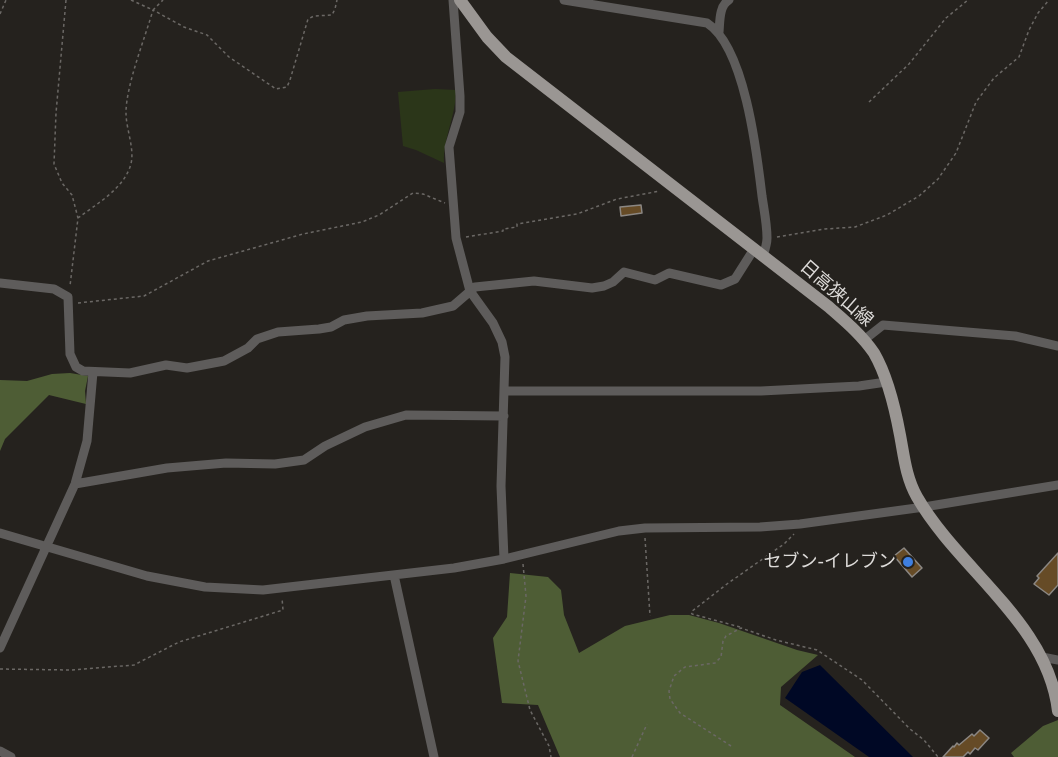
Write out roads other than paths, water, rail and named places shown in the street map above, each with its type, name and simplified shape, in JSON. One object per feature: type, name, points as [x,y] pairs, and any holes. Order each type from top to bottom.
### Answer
[{"type":"main road","name":"日高狭山線","points":[[460,0],[487,37],[506,57],[829,307],[864,340],[880,366],[886,382],[896,414],[910,481],[924,507],[1019,623],[1042,657],[1051,677],[1058,711]]},
{"type":"street","points":[[453,0],[460,112],[449,147],[456,238],[470,291],[493,323],[502,342],[505,357],[501,486],[504,559]]},
{"type":"street","points":[[0,283],[54,289],[68,300],[71,360],[76,367],[83,371],[93,372],[140,372],[166,365],[187,368],[224,361],[248,348],[257,339],[278,332],[331,327],[344,320],[367,316],[423,312],[453,306],[475,287],[534,281],[592,288],[613,282],[624,272],[655,280],[669,273],[721,285],[735,279],[759,253],[767,239],[756,149],[746,96],[734,62],[719,32],[707,23],[564,0]]},
{"type":"street","points":[[719,32],[721,12],[724,3],[729,0]]},
{"type":"street","points":[[864,340],[882,325],[1015,336],[1058,346]]},
{"type":"street","points":[[0,648],[75,484],[87,441],[93,372]]},
{"type":"street","points":[[504,391],[760,391],[859,386],[886,382]]},
{"type":"street","points":[[75,484],[167,468],[226,463],[275,465],[304,460],[325,446],[365,427],[406,416],[504,416]]},
{"type":"street","points":[[0,533],[147,576],[176,582],[232,590],[281,588],[454,568],[522,555],[608,533],[645,528],[760,527],[800,524],[1058,485]]},
{"type":"street","points":[[394,575],[434,757]]},
{"type":"street","points":[[1042,657],[1058,660]]},
{"type":"street","points":[[0,751],[11,757]]},
{"type":"water","points":[[820,665],[913,757],[869,757],[785,698],[802,672]]},
{"type":"place","name":"セブン-イレブン","points":[[908,562]]}]
